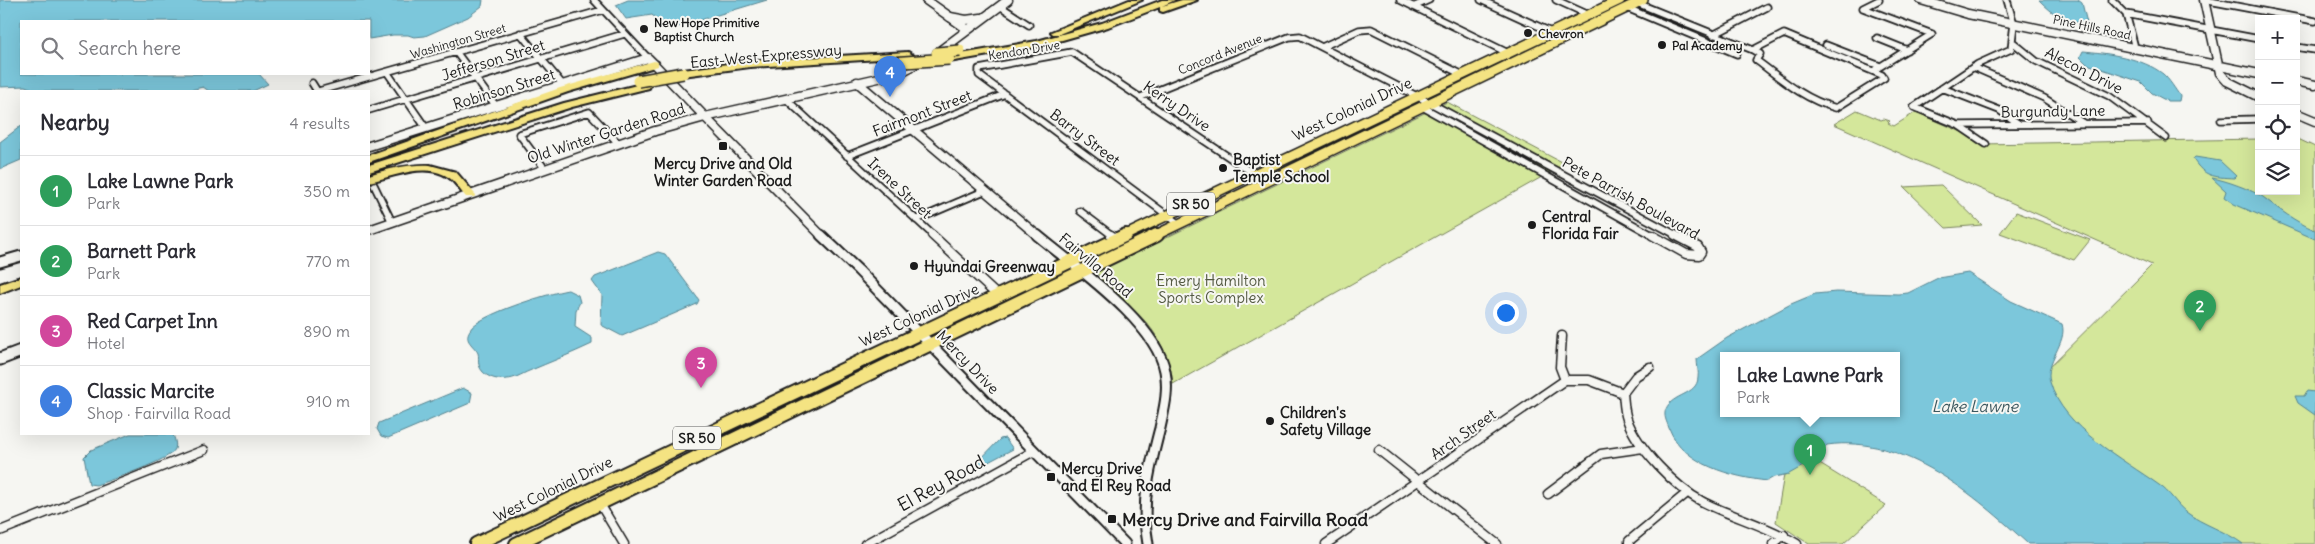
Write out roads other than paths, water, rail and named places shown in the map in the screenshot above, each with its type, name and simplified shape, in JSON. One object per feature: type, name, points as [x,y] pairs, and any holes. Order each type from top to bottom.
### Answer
[{"type":"highway","points":[[1056,32],[1137,0]]},
{"type":"highway","name":"East-West Expressway","points":[[370,160],[553,102],[750,64],[960,51],[1016,42],[1095,21],[1153,0]]},
{"type":"highway","name":"East-West Expressway","points":[[685,76],[949,59],[1038,44],[1105,25],[1170,0]]},
{"type":"highway","points":[[1105,25],[1116,24],[1192,0]]},
{"type":"highway","name":"West Colonial Drive","points":[[476,544],[489,541],[689,442],[1620,0]]},
{"type":"highway","name":"West Colonial Drive","points":[[516,544],[1640,2]]},
{"type":"highway","points":[[1578,31],[1578,28],[1595,19],[1589,15]]},
{"type":"highway","points":[[1526,56],[1522,51],[1532,46],[1532,42]]},
{"type":"highway","points":[[1496,71],[1497,68],[1514,59],[1508,53]]},
{"type":"highway","points":[[370,160],[651,61]]},
{"type":"highway","name":"East-West Expressway","points":[[370,168],[568,104],[642,84]]},
{"type":"highway","points":[[1338,134],[1350,141]]},
{"type":"highway","points":[[371,182],[407,169],[432,169],[449,172],[470,195]]},
{"type":"highway","points":[[1,286],[20,275]]},
{"type":"highway","points":[[1,286],[20,283]]},
{"type":"highway","points":[[620,494],[628,485],[688,454],[691,450],[689,442]]},
{"type":"main road","name":"Old Winter Garden Road","points":[[370,230],[618,143],[705,117],[896,73],[944,50],[967,30],[1008,0]]},
{"type":"main road","name":"Pine Hills Road","points":[[1921,0],[1951,10],[2134,44],[2255,73]]},
{"type":"main road","name":"Pine Hills Road","points":[[1932,0],[2013,21],[2255,69]]},
{"type":"main road","points":[[950,18],[966,20],[985,17]]},
{"type":"main road","points":[[651,61],[705,117]]},
{"type":"main road","points":[[2300,78],[2315,81]]},
{"type":"main road","points":[[2300,83],[2315,85]]},
{"type":"main road","points":[[0,358],[20,351]]},
{"type":"street","points":[[594,0],[651,61]]},
{"type":"street","points":[[926,0],[967,30]]},
{"type":"street","points":[[1400,0],[1508,53]]},
{"type":"street","points":[[1413,6],[1429,0]]},
{"type":"street","points":[[1481,0],[1551,32]]},
{"type":"street","points":[[1556,0],[1589,15]]},
{"type":"street","points":[[1873,71],[1932,34],[1863,8],[1879,0]]},
{"type":"street","points":[[1986,144],[1958,126],[1914,107],[1973,67],[2004,54],[2011,49],[2014,43],[2013,21],[2011,7],[2007,0]]},
{"type":"street","points":[[2112,0],[2126,14],[2134,44]]},
{"type":"street","points":[[2255,95],[2227,81],[2220,73],[2204,0],[2315,21]]},
{"type":"street","points":[[1640,2],[1753,50],[1760,54],[1756,60],[1813,101],[1826,106],[1836,108],[1884,78],[1873,71],[1784,34],[1753,50]]},
{"type":"street","points":[[1000,6],[1029,24]]},
{"type":"street","points":[[1704,40],[1767,7]]},
{"type":"street","points":[[1628,8],[1737,54]]},
{"type":"street","name":"Washington Street","points":[[322,90],[603,10]]},
{"type":"street","points":[[2126,14],[2255,38]]},
{"type":"street","points":[[1322,47],[1359,30],[1371,28],[1463,75]]},
{"type":"street","points":[[520,33],[563,85]]},
{"type":"street","name":"Jefferson Street","points":[[370,110],[624,34]]},
{"type":"street","name":"Concord Avenue","points":[[1141,97],[1289,37],[1306,38],[1322,47]]},
{"type":"street","points":[[1877,38],[1907,50]]},
{"type":"street","name":"Alecon Drive","points":[[2014,43],[2025,54],[2036,61],[2092,86],[2148,123],[2166,138]]},
{"type":"street","points":[[1826,45],[1880,66]]},
{"type":"street","points":[[1322,47],[1415,97]]},
{"type":"street","points":[[2300,47],[2315,50]]},
{"type":"street","points":[[456,52],[496,106]]},
{"type":"street","name":"Kerry Drive","points":[[1072,52],[1266,182]]},
{"type":"street","name":"Kendon Drive","points":[[979,70],[1072,52]]},
{"type":"street","name":"Robinson Street","points":[[370,146],[563,85],[651,61]]},
{"type":"street","points":[[1973,67],[2047,97],[2068,110],[2083,123]]},
{"type":"street","name":"Barry Street","points":[[979,70],[979,75],[1180,224]]},
{"type":"street","points":[[386,72],[426,128]]},
{"type":"street","name":"Fairvilla Road","points":[[857,82],[1135,318],[1148,333],[1156,348],[1166,378],[1165,408],[1147,478],[1142,511],[1148,544]]},
{"type":"street","points":[[312,83],[317,90]]},
{"type":"street","points":[[1942,88],[1998,110],[2020,124]]},
{"type":"street","name":"Fairmont Street","points":[[847,156],[1005,94]]},
{"type":"street","name":"Pete Parrish Boulevard","points":[[1415,97],[1426,105],[1686,254],[1699,255],[1698,247],[1426,105],[1415,97]]},
{"type":"street","name":"Irene Street","points":[[786,99],[998,296]]},
{"type":"street","points":[[545,169],[519,134],[589,112],[618,143]]},
{"type":"street","points":[[2300,116],[2315,121]]},
{"type":"street","name":"Mercy Drive","points":[[705,117],[1126,544]]},
{"type":"street","points":[[2221,120],[2255,120]]},
{"type":"street","name":"Burgundy Lane","points":[[1958,126],[2148,123]]},
{"type":"street","points":[[371,182],[392,222]]},
{"type":"street","points":[[916,220],[984,190]]},
{"type":"street","points":[[1080,211],[1117,239]]},
{"type":"street","points":[[0,262],[20,256]]},
{"type":"street","points":[[1562,336],[1560,367],[1566,380],[1588,380],[1622,393]]},
{"type":"street","points":[[1650,367],[1636,376],[1622,393],[1627,421],[1643,448],[1687,493],[1720,510],[1784,535],[1797,544]]},
{"type":"street","name":"Arch Street","points":[[1326,544],[1566,380]]},
{"type":"street","points":[[1548,494],[1600,454],[1643,448]]},
{"type":"street","points":[[0,531],[204,450]]},
{"type":"street","name":"El Rey Road","points":[[864,544],[1034,450]]},
{"type":"street","points":[[1379,450],[1497,544]]},
{"type":"street","points":[[1629,544],[1628,542],[1687,493]]},
{"type":"street","points":[[600,504],[624,544]]},
{"type":"street","points":[[1773,544],[1784,535]]},
{"type":"water","points":[[0,0],[483,0],[482,6],[468,17],[425,36],[414,37],[393,35],[370,39],[370,20],[20,20],[20,75],[260,75],[268,84],[255,90],[208,90],[203,87],[190,90],[35,90],[25,86],[0,87]]},
{"type":"water","points":[[628,0],[767,0],[671,29],[667,28],[652,15],[626,19],[616,5]]},
{"type":"water","points":[[2039,0],[2078,0],[2082,3],[2087,23],[2066,20]]},
{"type":"water","points":[[2083,51],[2125,57],[2155,68],[2170,81],[2180,96],[2179,101],[2167,101],[2152,93],[2141,82],[2087,64],[2080,57]]},
{"type":"water","points":[[20,127],[20,160],[0,169],[0,142]]},
{"type":"water","points":[[2195,157],[2220,161],[2236,176],[2234,178],[2210,175],[2197,165],[2193,159]]},
{"type":"water","points":[[2212,178],[2252,191],[2255,195],[2263,197],[2281,211],[2315,230],[2315,239],[2234,204],[2224,197],[2226,191]]},
{"type":"water","points":[[658,252],[665,254],[699,300],[697,304],[622,336],[601,325],[602,295],[592,281],[595,277]]},
{"type":"water","name":"Lake Lawne","points":[[1968,273],[2011,301],[2062,324],[2062,338],[2049,374],[2057,399],[2067,414],[2096,441],[2163,488],[2186,512],[2243,544],[2028,544],[1985,506],[1961,488],[1936,472],[1910,459],[1883,449],[1856,444],[1827,445],[1819,457],[1789,474],[1774,477],[1767,481],[1739,476],[1711,467],[1697,460],[1676,441],[1666,419],[1666,409],[1673,400],[1697,384],[1697,359],[1727,338],[1791,304],[1815,294],[1836,292],[1908,293],[1938,278]]},
{"type":"water","points":[[568,290],[578,295],[580,302],[576,310],[575,327],[592,338],[592,344],[512,378],[494,378],[483,372],[479,365],[478,353],[468,340],[468,334],[475,324],[515,306],[546,295]]},
{"type":"water","points":[[463,388],[472,393],[470,403],[388,438],[381,436],[377,429],[379,423]]},
{"type":"water","points":[[2307,391],[2315,392],[2315,415],[2298,403],[2295,396],[2304,396]]},
{"type":"water","points":[[128,435],[173,435],[176,443],[175,449],[163,459],[96,485],[89,484],[84,457],[91,450]]},
{"type":"water","points":[[1005,438],[1013,449],[977,468],[974,466],[1000,439]]},
{"type":"place","name":"New Hope Primitive Baptist Church","points":[[644,29]]},
{"type":"place","name":"Chevron","points":[[1528,33]]},
{"type":"place","name":"Pal Academy","points":[[1662,45]]},
{"type":"place","name":"Classic Marcite","points":[[890,97]]},
{"type":"place","name":"Mercy Drive and Old Winter Garden Road","points":[[723,146]]},
{"type":"place","name":"Baptist Temple School","points":[[1223,168]]},
{"type":"place","name":"Central Florida Fair","points":[[1532,225]]},
{"type":"place","name":"Hyundai Greenway","points":[[914,266]]},
{"type":"place","name":"Barnett Park","points":[[2200,331]]},
{"type":"place","name":"Red Carpet Inn","points":[[701,388]]},
{"type":"place","name":"Children's Safety Village","points":[[1270,421]]},
{"type":"place","name":"Lake Lawne Park","points":[[1810,475]]},
{"type":"place","name":"Mercy Drive and El Rey Road","points":[[1051,477]]},
{"type":"place","name":"Mercy Drive and Fairvilla Road","points":[[1112,519]]},
{"type":"park label","name":"Emery Hamilton Sports Complex","points":[[1211,288]]}]
